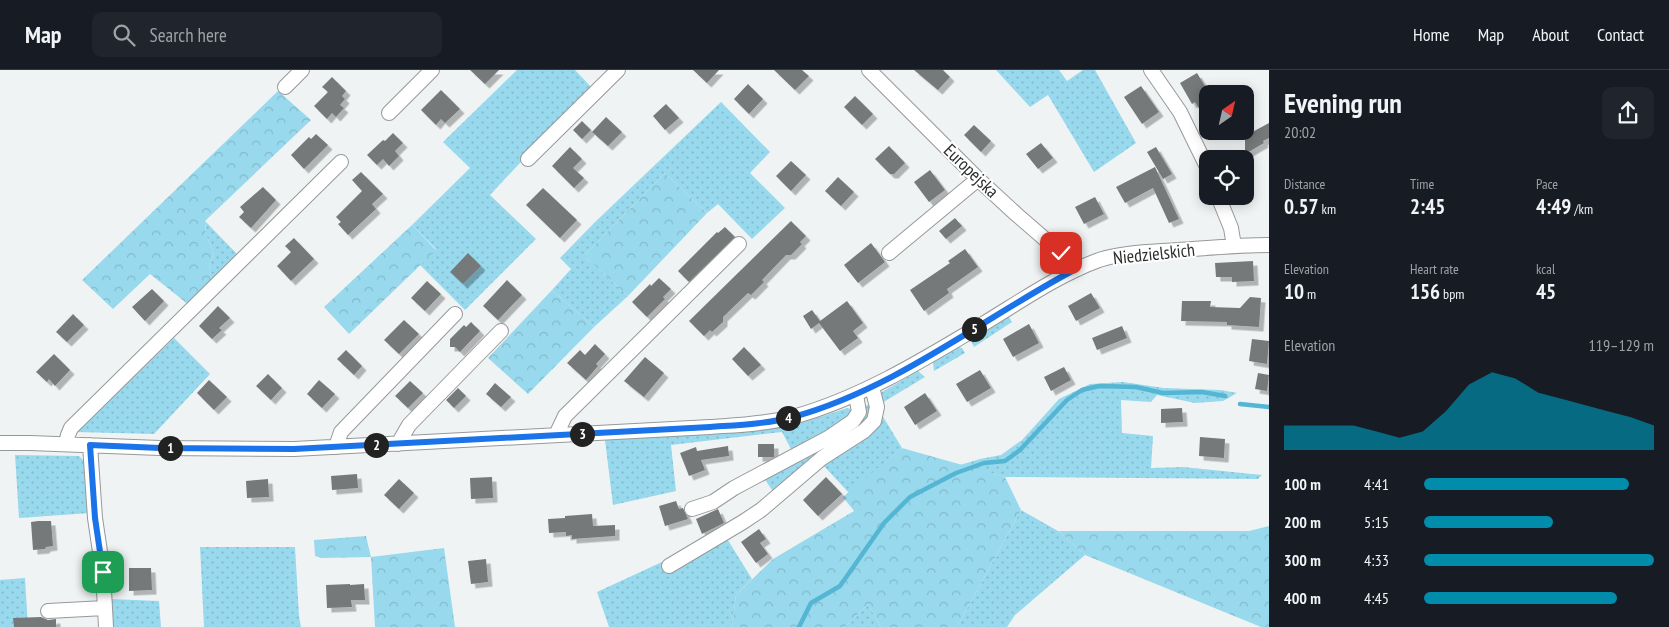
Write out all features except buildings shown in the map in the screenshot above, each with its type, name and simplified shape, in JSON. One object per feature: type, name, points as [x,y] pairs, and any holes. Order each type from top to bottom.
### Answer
[{"type":"street","points":[[284,87],[302,70]]},
{"type":"street","points":[[389,113],[432,70]]},
{"type":"street","points":[[528,159],[618,70]]},
{"type":"street","name":"Europejska","points":[[869,70],[978,179],[1061,253],[1074,270]]},
{"type":"street","points":[[1151,70],[1180,112],[1199,151]]},
{"type":"street","points":[[66,444],[71,428],[341,162]]},
{"type":"street","points":[[888,253],[978,179]]},
{"type":"street","points":[[1222,205],[1231,228],[1234,246]]},
{"type":"street","points":[[556,435],[565,416],[739,244]]},
{"type":"street","name":"Niedzielskich","points":[[0,443],[160,448],[294,449],[754,423],[791,417],[856,395],[1074,270],[1101,260],[1128,254],[1269,245]]},
{"type":"street","points":[[336,447],[341,432],[455,314]]},
{"type":"street","points":[[398,444],[409,425],[501,331]]},
{"type":"street","points":[[669,566],[761,510],[822,458],[864,431],[874,421],[877,406],[872,387]]},
{"type":"street","points":[[692,509],[713,502],[734,488],[828,438],[853,421],[859,412],[856,395]]},
{"type":"street","points":[[90,445],[94,509],[103,572],[106,627]]},
{"type":"street","points":[[48,611],[104,608]]},
{"type":"green space","points":[[517,70],[575,70],[591,87],[490,195],[536,239],[465,310],[420,265],[436,249],[412,225],[470,168],[443,142]]},
{"type":"green space","points":[[996,70],[1059,70],[1067,81],[1083,70],[1095,70],[1136,143],[1094,172],[1048,95],[1030,107]]},
{"type":"green space","points":[[278,91],[311,120],[205,221],[206,235],[214,253],[209,265],[212,281],[189,305],[150,274],[113,309],[82,280]]},
{"type":"green space","points":[[721,102],[770,152],[750,173],[785,208],[752,239],[718,204],[707,213],[665,173],[584,256],[628,296],[594,327],[552,290],[571,269],[560,258]]},
{"type":"green space","points":[[665,173],[707,213],[628,296],[584,256]]},
{"type":"green space","points":[[205,221],[239,256],[212,281],[209,265],[214,253],[206,235]]},
{"type":"green space","points":[[412,225],[436,250],[349,334],[324,307]]},
{"type":"green space","points":[[552,290],[594,327],[528,394],[488,358]]},
{"type":"green space","points":[[1009,317],[1012,322],[974,347],[973,339]]},
{"type":"green space","points":[[174,338],[210,374],[154,434],[77,432]]},
{"type":"green space","points":[[959,347],[965,353],[934,371],[933,362]]},
{"type":"green space","points":[[918,371],[925,377],[882,403],[880,397],[882,392]]},
{"type":"green space","points":[[1123,382],[1164,388],[1221,390],[1237,393],[1223,401],[1195,403],[1157,395],[1151,402],[1121,400],[1122,433],[1153,436],[1151,468],[1183,467],[1262,475],[1258,479],[1005,477],[960,465],[1001,455],[1022,440],[1059,399],[1090,384]]},
{"type":"green space","points":[[871,404],[869,422],[813,455],[800,472],[774,493],[764,478],[865,406]]},
{"type":"green space","points":[[847,408],[853,412],[851,416],[793,453],[782,432],[671,445],[676,491],[613,505],[605,440],[771,428],[802,423]]},
{"type":"green space","points":[[882,415],[902,448],[849,493],[822,464]]},
{"type":"green space","points":[[902,448],[1005,477],[1021,510],[957,627],[881,627],[868,604],[845,627],[732,627],[736,595],[773,559],[854,511],[843,497]]},
{"type":"green space","points":[[15,455],[79,456],[87,464],[90,513],[19,518]]},
{"type":"green space","points":[[1021,510],[1058,531],[1085,555],[1015,615],[1007,627],[957,627]]},
{"type":"green space","points":[[1269,526],[1269,627],[1261,627],[1085,555],[1058,531],[1249,531]]},
{"type":"green space","points":[[366,536],[371,557],[322,558],[315,556],[314,540]]},
{"type":"green space","points":[[726,537],[752,579],[736,595],[732,627],[609,627],[597,592],[675,556]]},
{"type":"green space","points":[[200,547],[295,547],[301,627],[204,627]]},
{"type":"green space","points":[[444,548],[455,627],[375,627],[371,557]]},
{"type":"green space","points":[[25,578],[28,627],[0,627],[0,580]]},
{"type":"green space","points":[[110,599],[159,601],[161,627],[111,627]]},
{"type":"green space","points":[[868,604],[881,627],[845,627]]},
{"type":"waterway","points":[[799,627],[811,603],[840,586],[884,523],[910,497],[956,473],[984,463],[1005,461],[1020,450],[1067,400],[1082,390],[1099,386],[1136,387],[1163,393],[1202,392],[1225,396]]},
{"type":"waterway","points":[[1240,404],[1269,407]]},
{"type":"route","points":[[103,572],[95,518],[90,445],[160,448],[294,449],[710,427],[791,417],[824,407],[872,387],[1074,270],[1061,253]]}]
